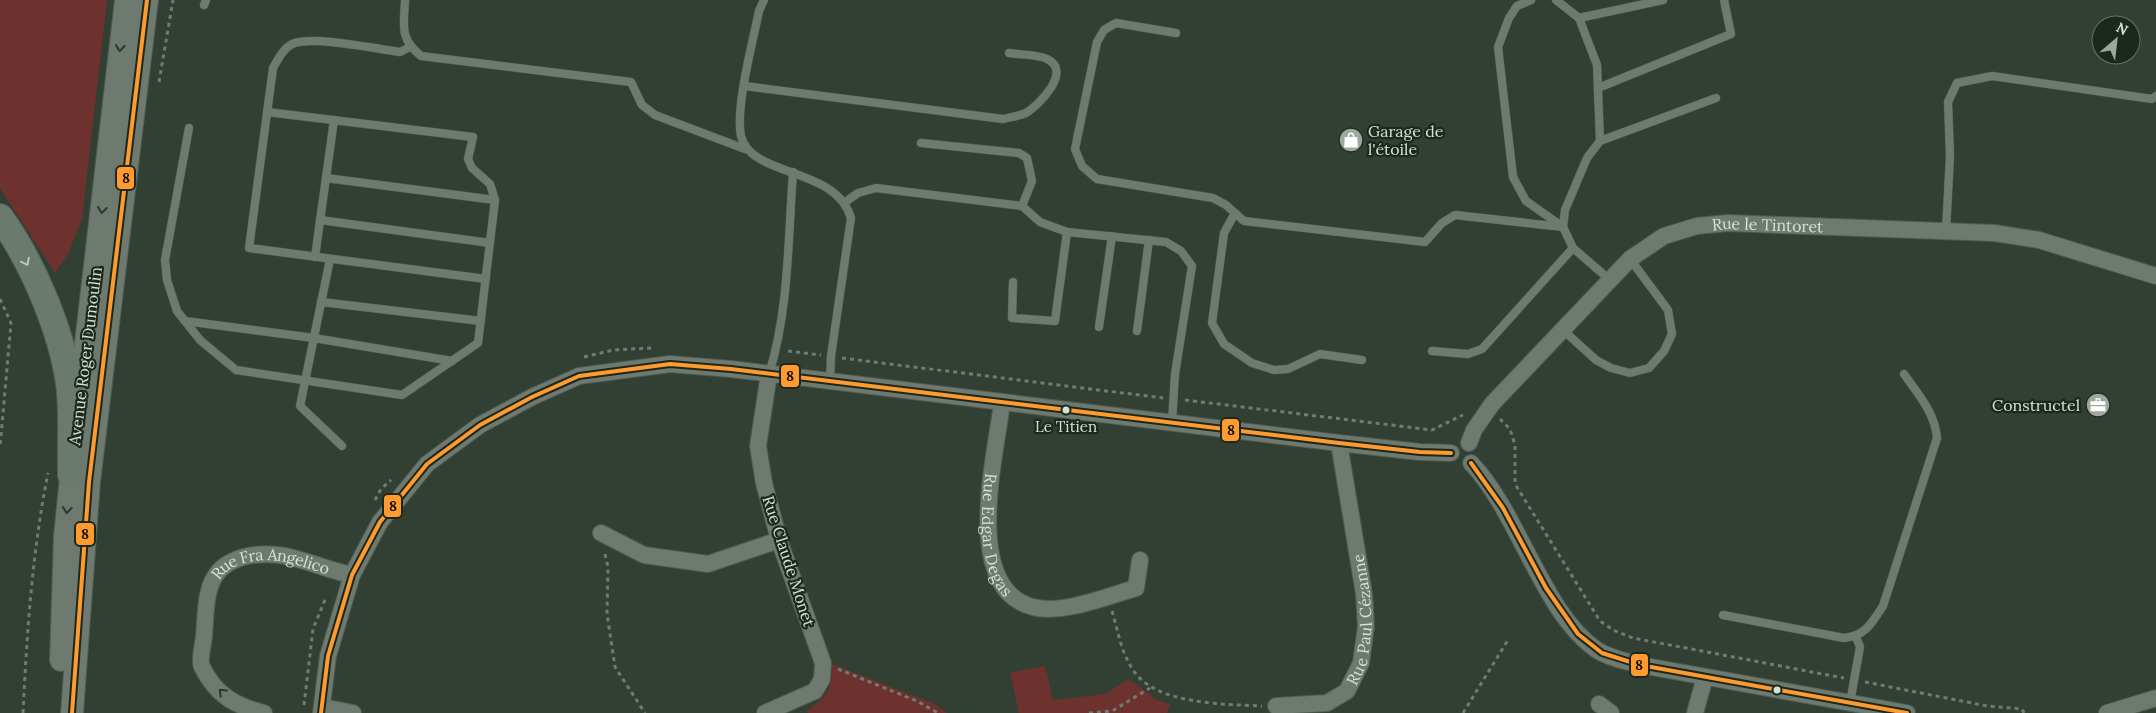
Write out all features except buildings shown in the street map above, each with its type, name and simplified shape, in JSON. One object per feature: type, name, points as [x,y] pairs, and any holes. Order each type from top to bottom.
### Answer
[{"type":"highway","points":[[0,217],[20,249],[61,342],[69,385],[71,475]]},
{"type":"main road","name":"Avenue Roger Dumoulin","points":[[58,713],[65,591],[65,536],[126,0]]},
{"type":"main road","name":"Avenue Roger Dumoulin","points":[[72,713],[89,482],[148,0]]},
{"type":"street","name":"Rue le Tintoret","points":[[1469,443],[1474,430],[1490,408],[1630,259],[1664,236],[1697,226],[1728,223],[1994,233],[2039,240],[2156,276]]},
{"type":"street","points":[[353,713],[322,710],[328,656],[344,595],[344,573],[380,522],[427,464],[480,425],[532,397],[579,376],[670,364],[769,374],[1339,443],[1420,452],[1451,453]]},
{"type":"street","name":"Rue Claude Monet","points":[[769,374],[758,446],[764,483],[779,540],[823,663]]},
{"type":"street","name":"Rue Edgar Degas","points":[[1002,403],[987,518],[990,551],[995,570],[1006,590],[1017,601],[1033,608],[1061,608],[1136,588],[1140,560]]},
{"type":"street","name":"Rue Paul Cézanne","points":[[1276,706],[1327,703],[1347,691],[1361,663],[1366,626],[1364,594],[1339,443]]},
{"type":"street","points":[[1451,453],[1457,444],[1469,443],[1475,453],[1471,463]]},
{"type":"street","points":[[1451,453],[1458,464],[1471,463]]},
{"type":"street","points":[[1471,463],[1503,506],[1553,598],[1573,627],[1596,650],[1615,659],[1704,677],[1820,706],[1850,703],[1907,713]]},
{"type":"street","points":[[601,533],[644,555],[708,564],[779,540]]},
{"type":"street","name":"Rue Fra Angelico","points":[[264,713],[240,707],[220,692],[201,665],[208,587],[223,564],[248,556],[284,554],[344,573]]},
{"type":"street","points":[[765,713],[816,692],[822,679],[823,663]]},
{"type":"street","points":[[1695,713],[1704,677]]},
{"type":"street","points":[[2107,713],[2156,698]]},
{"type":"lane","points":[[405,0],[404,34],[410,47],[421,56],[631,82],[642,105],[655,115],[745,149],[758,159],[793,172],[832,190],[848,208],[851,218],[831,356],[830,382]]},
{"type":"lane","points":[[745,149],[740,134],[740,108],[759,11],[764,0]]},
{"type":"lane","points":[[1531,0],[1517,6],[1509,18],[1498,47],[1512,177],[1526,201],[1563,227]]},
{"type":"lane","points":[[1556,0],[1579,18],[1597,65],[1600,141]]},
{"type":"lane","points":[[1579,18],[1662,0]]},
{"type":"lane","points":[[1598,88],[1731,34],[1724,0]]},
{"type":"lane","points":[[1176,33],[1116,24],[1104,30],[1097,42],[1075,149],[1082,166],[1097,179],[1213,198],[1244,221],[1425,242],[1442,223],[1455,215],[1563,227]]},
{"type":"lane","points":[[410,47],[400,52],[307,40],[291,44],[283,51],[273,68],[249,248],[486,279]]},
{"type":"lane","points":[[745,86],[1003,119],[1024,114],[1042,101],[1052,88],[1056,73],[1052,62],[1046,58],[1009,53]]},
{"type":"lane","points":[[1946,231],[1950,156],[1948,102],[1957,83],[1992,76],[2152,99],[2156,96]]},
{"type":"lane","points":[[1610,280],[1572,248],[1563,227],[1565,210],[1587,158],[1600,141],[1716,98]]},
{"type":"lane","points":[[189,128],[165,260],[169,288],[177,311],[184,321],[200,340],[236,370],[402,395],[478,343],[495,200],[490,184],[472,168],[468,160],[473,138],[267,112]]},
{"type":"lane","points":[[315,257],[334,120]]},
{"type":"lane","points":[[922,143],[1019,153],[1027,158],[1032,181],[1022,206]]},
{"type":"lane","points":[[769,374],[776,350],[782,314],[793,172]]},
{"type":"lane","points":[[326,178],[495,200]]},
{"type":"lane","points":[[844,203],[858,193],[876,188],[1022,206],[1040,222],[1067,232],[1166,242],[1181,251],[1192,266],[1173,399],[1172,422]]},
{"type":"lane","points":[[1235,213],[1224,233],[1212,323],[1224,344],[1252,364],[1274,370],[1288,369],[1320,354],[1362,360]]},
{"type":"lane","points":[[320,220],[490,242]]},
{"type":"lane","points":[[1013,282],[1012,318],[1055,321],[1067,232]]},
{"type":"lane","points":[[1099,327],[1112,236]]},
{"type":"lane","points":[[1137,331],[1149,240]]},
{"type":"lane","points":[[1432,351],[1468,354],[1482,349],[1572,248]]},
{"type":"lane","points":[[330,259],[300,406],[342,446]]},
{"type":"lane","points":[[1563,330],[1596,360],[1611,368],[1630,373],[1649,368],[1664,351],[1672,334],[1668,310],[1630,259]]},
{"type":"lane","points":[[321,302],[481,320]]},
{"type":"lane","points":[[184,321],[314,338],[452,361]]},
{"type":"lane","points":[[1723,616],[1844,638],[1856,637],[1872,624],[1883,606],[1938,438],[1931,414],[1904,374]]},
{"type":"lane","points":[[1850,703],[1860,648],[1856,637]]},
{"type":"path","points":[[0,299],[11,324],[0,447]]},
{"type":"path","points":[[578,358],[613,350],[655,348]]},
{"type":"path","points":[[776,350],[1432,430],[1454,422],[1476,406],[1490,408]]},
{"type":"path","points":[[372,505],[381,488],[395,476]]},
{"type":"path","points":[[601,533],[608,567],[607,614],[615,667],[645,713]]},
{"type":"path","points":[[303,713],[304,685],[313,629],[344,573]]},
{"type":"path","points":[[1108,596],[1124,652],[1134,671],[1150,688],[1164,694],[1193,700],[1276,706]]},
{"type":"path","points":[[1463,713],[1508,640]]},
{"type":"path","points":[[823,663],[916,701],[938,713]]},
{"type":"path","points":[[1089,713],[1112,710],[1150,688]]},
{"type":"shaded area","points":[[0,0],[107,0],[82,219],[68,254],[55,273],[0,188]]},
{"type":"shaded area","points":[[832,664],[935,704],[947,713],[808,713],[807,710],[820,701],[828,691]]},
{"type":"shaded area","points":[[1045,666],[1053,700],[1105,694],[1129,679],[1157,700],[1170,704],[1167,713],[1019,713],[1010,673]]},
{"type":"transit line","name":"8","points":[[72,713],[89,482],[147,0]]},
{"type":"transit line","name":"8","points":[[321,713],[328,656],[352,575],[380,522],[427,464],[480,425],[532,397],[579,376],[670,364],[731,369],[1339,443],[1420,452],[1451,453]]},
{"type":"transit line","name":"8","points":[[1471,463],[1503,508],[1546,588],[1578,634],[1602,653],[1640,665],[1907,713]]},
{"type":"place","name":"Garage de l'étoile","points":[[1351,140]]},
{"type":"place","name":"Constructel","points":[[2098,405]]},
{"type":"place","name":"Le Titien","points":[[1066,410]]}]
